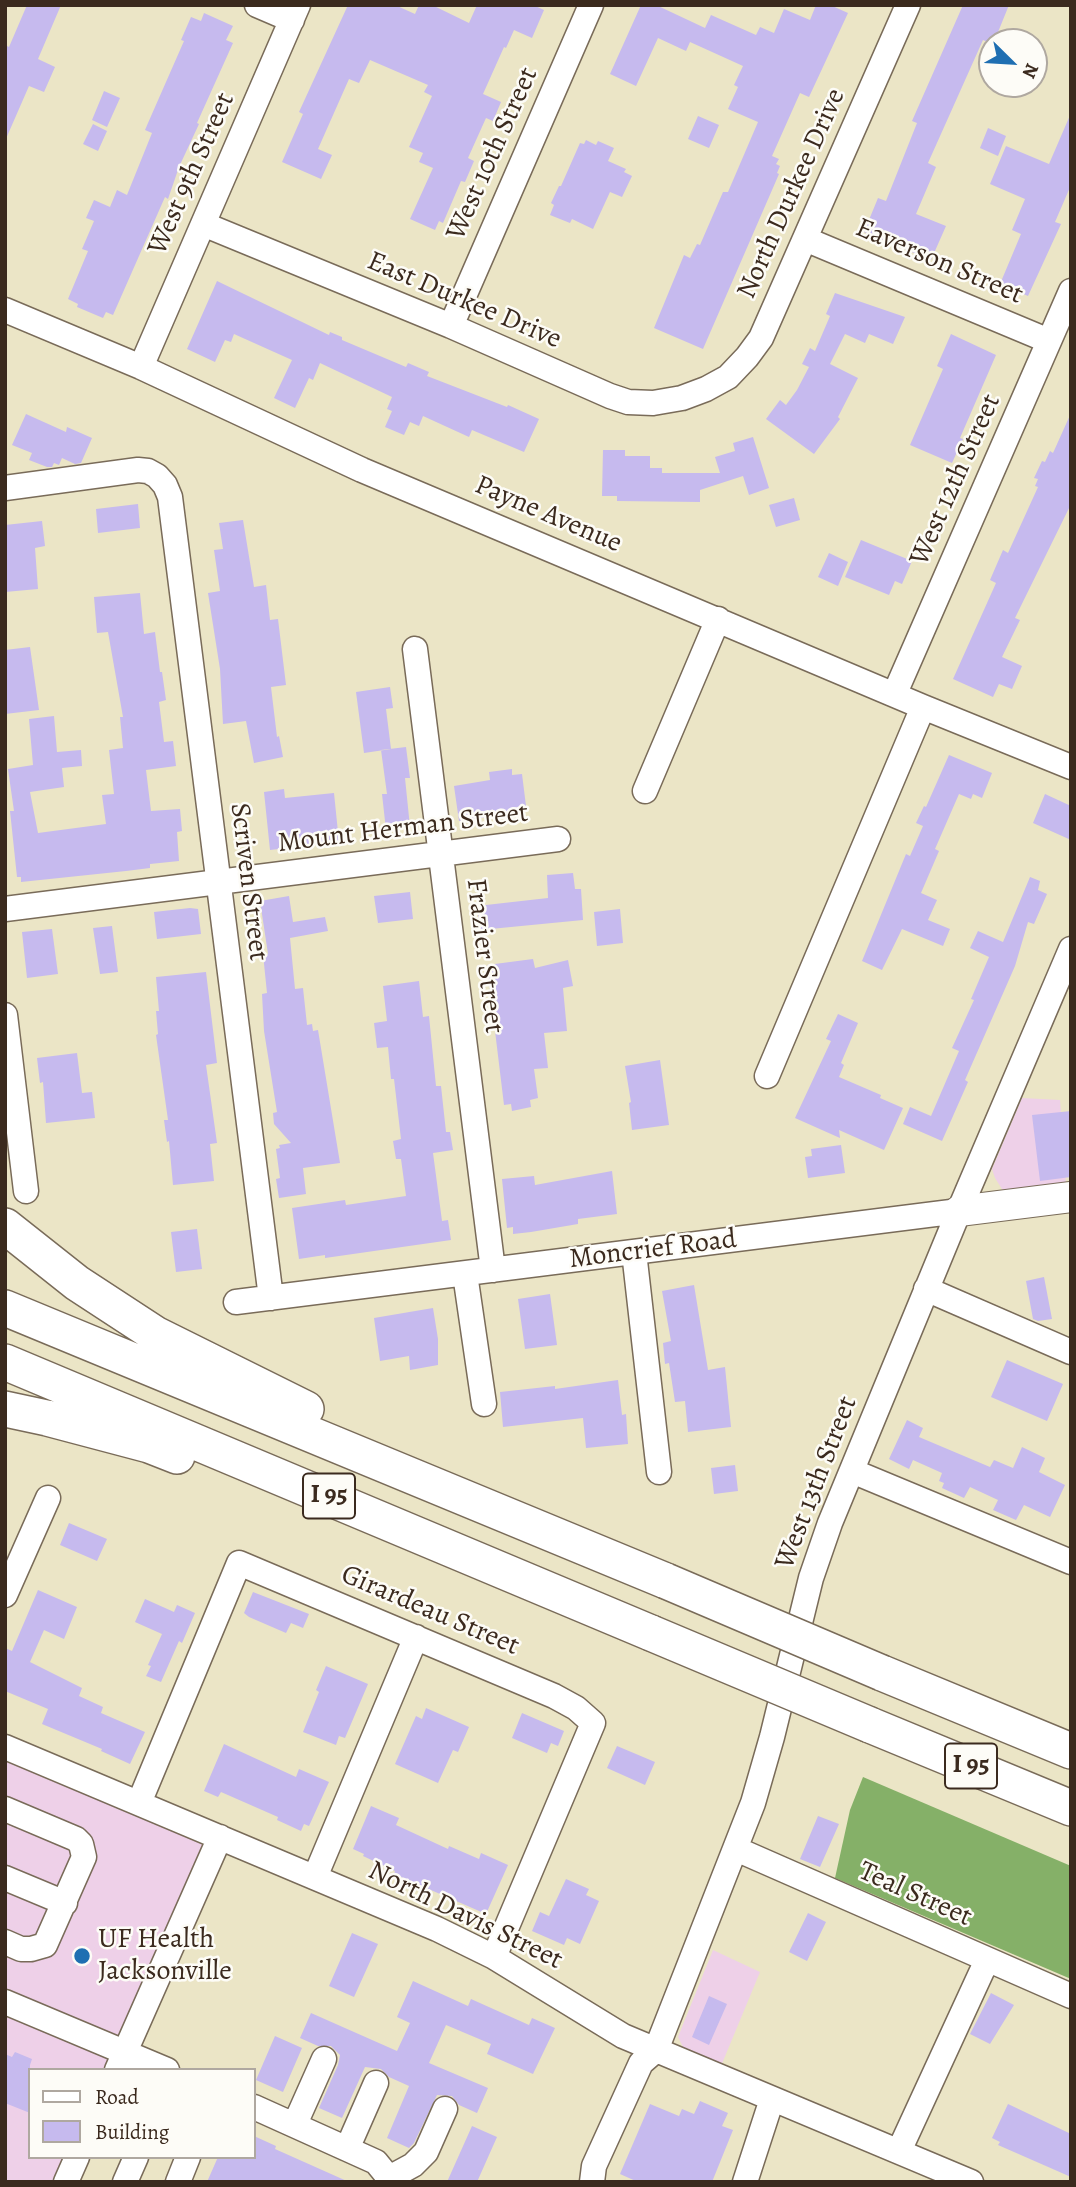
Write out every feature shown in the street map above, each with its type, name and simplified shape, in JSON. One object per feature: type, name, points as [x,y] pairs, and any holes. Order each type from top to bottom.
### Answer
[{"type":"highway","points":[[5,1226],[68,1276],[155,1334],[308,1409],[426,1481]]},
{"type":"highway","name":"I 95","points":[[5,1308],[1071,1751]]},
{"type":"highway","name":"I 95","points":[[5,1362],[1071,1808]]},
{"type":"highway","points":[[5,1409],[149,1445],[215,1470],[284,1477]]},
{"type":"main road","name":"Moncrief Road","points":[[959,1210],[1071,1197]]},
{"type":"street","points":[[257,5],[295,13]]},
{"type":"street","name":"West 10th Street","points":[[451,326],[591,5]]},
{"type":"street","name":"North Durkee Drive","points":[[706,390],[727,377],[747,358],[761,338],[908,5]]},
{"type":"street","name":"West 9th Street","points":[[141,367],[295,13]]},
{"type":"street","name":"East Durkee Drive","points":[[203,224],[628,402],[653,403],[706,390]]},
{"type":"street","name":"Eaverson Street","points":[[805,239],[1049,341]]},
{"type":"street","name":"West 12th Street","points":[[895,693],[1071,291]]},
{"type":"street","name":"Payne Avenue","points":[[5,310],[141,367],[362,470],[1071,767]]},
{"type":"street","name":"Scriven Street","points":[[5,488],[138,470],[148,471],[157,477],[165,485],[170,497],[271,1298]]},
{"type":"street","points":[[645,791],[718,619]]},
{"type":"street","name":"Frazier Street","points":[[415,649],[493,1270]]},
{"type":"street","points":[[767,1076],[923,707]]},
{"type":"street","name":"Mount Herman Street","points":[[5,909],[558,839]]},
{"type":"street","name":"West 13th Street","points":[[592,2182],[594,2166],[641,2063],[656,2050],[736,1849],[765,1766],[811,1578],[830,1523],[959,1210],[1071,949]]},
{"type":"street","points":[[5,1015],[26,1191]]},
{"type":"street","name":"Moncrief Road","points":[[236,1302],[959,1210]]},
{"type":"street","points":[[634,1252],[659,1472]]},
{"type":"street","points":[[465,1274],[484,1404]]},
{"type":"street","points":[[926,1289],[1071,1352]]},
{"type":"street","points":[[852,1471],[1071,1562]]},
{"type":"street","points":[[5,1595],[48,1498]]},
{"type":"street","name":"Girardeau Street","points":[[139,1803],[239,1563],[554,1696],[576,1708],[593,1723],[494,1957]]},
{"type":"street","points":[[315,1877],[416,1637]]},
{"type":"street","name":"North Davis Street","points":[[5,1747],[437,1929],[494,1957],[623,2036],[772,2099],[911,2165],[971,2182]]},
{"type":"street","points":[[5,1809],[76,1839],[81,1844],[84,1857],[45,1945],[31,1949],[5,1942]]},
{"type":"street","points":[[121,2061],[220,1837]]},
{"type":"street","name":"Teal Street","points":[[736,1849],[1071,1996]]},
{"type":"street","points":[[5,1878],[65,1903]]},
{"type":"street","points":[[911,2165],[987,1960]]},
{"type":"street","points":[[5,2002],[121,2061],[157,2068]]},
{"type":"street","points":[[295,2124],[324,2059]]},
{"type":"street","points":[[347,2149],[376,2083]]},
{"type":"street","points":[[746,2182],[772,2099]]},
{"type":"street","points":[[256,2108],[376,2162],[389,2180],[413,2165],[426,2152],[445,2109]]},
{"type":"street","points":[[66,2182],[76,2159]]},
{"type":"street","points":[[125,2182],[135,2159]]},
{"type":"street","points":[[178,2182],[187,2159]]},
{"type":"shaded area","points":[[1022,1098],[1060,1100],[1066,1184],[1008,1192],[1002,1189],[995,1178],[992,1169]]},
{"type":"shaded area","name":"UF Health Jacksonville","points":[[5,1756],[209,1843],[111,2068],[28,2068],[28,2159],[70,2159],[60,2182],[5,2182]]},
{"type":"shaded area","points":[[713,1950],[760,1972],[721,2066],[685,2051],[678,2037]]},
{"type":"green space","points":[[863,1777],[1071,1866],[1071,1979],[835,1878],[850,1810]]},
{"type":"building","points":[[27,5],[61,5],[38,59],[55,67],[44,92],[29,86],[5,141],[5,45],[9,47]]},
{"type":"building","points":[[348,5],[395,5],[415,14],[419,5],[432,5],[469,23],[477,5],[533,5],[544,10],[532,38],[514,30],[506,48],[504,47],[483,94],[501,102],[493,121],[486,118],[468,158],[474,161],[465,182],[461,181],[443,223],[439,221],[435,230],[410,219],[433,168],[419,162],[423,153],[409,147],[432,96],[424,92],[428,85],[370,60],[359,83],[349,79],[318,149],[332,155],[321,179],[282,162],[303,114],[299,112]]},
{"type":"building","points":[[641,5],[656,5],[705,28],[711,15],[756,35],[760,27],[774,33],[784,9],[810,20],[816,5],[830,5],[848,13],[809,97],[800,93],[772,156],[779,159],[776,164],[780,166],[777,173],[779,174],[703,349],[654,328],[684,255],[690,258],[697,244],[700,245],[723,192],[728,192],[758,122],[728,109],[738,87],[734,85],[743,66],[690,42],[686,51],[658,38],[636,86],[610,74]]},
{"type":"building","points":[[963,5],[1009,5],[1000,28],[978,28],[978,51],[928,163],[936,167],[916,214],[946,226],[931,260],[864,232],[878,198],[886,201],[917,123],[912,121]]},
{"type":"building","points":[[204,13],[233,26],[226,40],[233,43],[197,123],[199,124],[168,199],[165,197],[113,315],[106,312],[103,318],[77,307],[78,304],[68,299],[88,251],[82,249],[94,221],[86,218],[94,200],[110,207],[117,190],[127,195],[152,133],[145,130],[184,41],[181,40],[191,17],[201,21]]},
{"type":"building","points":[[104,91],[120,98],[107,127],[92,120]]},
{"type":"building","points":[[1071,113],[1071,185],[1055,222],[1061,224],[1028,296],[1000,284],[1021,234],[1012,230],[1025,199],[990,184],[1006,146],[1049,164]]},
{"type":"building","points":[[698,116],[719,125],[709,148],[688,139]]},
{"type":"building","points":[[93,124],[107,131],[98,151],[83,144]]},
{"type":"building","points":[[988,128],[1006,136],[998,156],[980,148]]},
{"type":"building","points":[[586,140],[596,145],[598,141],[614,148],[608,161],[626,169],[624,172],[632,176],[622,197],[610,192],[593,229],[572,219],[570,223],[550,215],[554,205],[551,203],[559,186],[580,143],[584,144]]},
{"type":"building","points":[[217,281],[329,335],[330,332],[342,337],[342,340],[406,367],[408,363],[429,372],[427,376],[539,419],[524,452],[472,430],[469,437],[423,416],[419,426],[410,422],[404,435],[385,427],[392,411],[387,409],[392,397],[320,363],[313,380],[309,378],[295,408],[274,398],[292,360],[234,334],[231,342],[225,340],[215,362],[187,349]]},
{"type":"building","points":[[835,293],[905,317],[893,344],[869,334],[865,343],[845,334],[830,364],[858,378],[838,417],[840,419],[814,454],[766,419],[780,400],[786,405],[797,390],[809,367],[802,364],[810,348],[815,351],[830,316],[826,314]]},
{"type":"building","points":[[951,334],[996,355],[952,463],[910,445],[943,369],[937,366]]},
{"type":"building","points":[[1071,413],[1071,504],[1015,618],[1020,620],[1002,657],[1022,666],[1012,689],[999,684],[993,697],[953,679],[996,583],[990,580],[1003,550],[1008,553],[1038,487],[1035,486],[1038,479],[1034,478],[1042,461],[1045,462],[1050,451],[1053,453]]},
{"type":"building","points":[[26,414],[66,432],[67,427],[92,438],[81,463],[75,464],[62,458],[59,465],[54,463],[52,467],[47,467],[29,460],[32,453],[12,445]]},
{"type":"building","points":[[753,437],[769,488],[749,495],[743,476],[700,490],[700,502],[617,501],[617,496],[602,496],[603,450],[625,450],[625,456],[650,456],[650,468],[662,468],[662,473],[720,473],[715,457],[735,451],[733,443]]},
{"type":"building","points":[[794,498],[800,520],[776,527],[769,505]]},
{"type":"building","points":[[138,504],[140,528],[98,533],[96,509]]},
{"type":"building","points":[[243,520],[254,587],[266,585],[270,620],[278,619],[286,685],[271,687],[277,737],[279,736],[283,757],[254,763],[246,721],[223,724],[220,669],[208,593],[220,591],[214,550],[223,549],[219,523]]},
{"type":"building","points":[[42,521],[45,546],[35,548],[38,589],[5,592],[5,525]]},
{"type":"building","points":[[861,540],[912,561],[902,584],[895,581],[889,595],[845,577]]},
{"type":"building","points":[[829,553],[848,562],[838,586],[818,577]]},
{"type":"building","points":[[140,593],[144,634],[155,632],[162,672],[166,700],[159,702],[164,742],[173,741],[176,766],[146,770],[151,811],[180,809],[182,831],[177,832],[179,861],[150,864],[150,868],[21,882],[21,877],[17,877],[10,811],[14,811],[8,769],[33,765],[29,719],[54,716],[57,752],[81,750],[82,766],[62,768],[64,787],[30,792],[38,833],[106,824],[102,795],[114,794],[109,750],[123,748],[120,717],[123,717],[108,632],[97,633],[94,597]]},
{"type":"building","points":[[30,647],[39,710],[5,714],[5,650]]},
{"type":"building","points":[[390,687],[393,708],[386,709],[391,749],[364,753],[356,692]]},
{"type":"building","points":[[406,747],[410,778],[405,778],[410,827],[386,830],[382,794],[387,794],[381,750]]},
{"type":"building","points":[[949,755],[992,773],[982,798],[973,794],[971,799],[959,794],[935,849],[939,851],[921,893],[937,900],[928,920],[950,929],[943,946],[902,929],[882,970],[862,961],[906,854],[910,856],[923,826],[916,823]]},
{"type":"building","points":[[512,769],[512,775],[522,774],[526,806],[515,808],[516,816],[459,821],[454,786],[490,780],[489,772]]},
{"type":"building","points":[[284,789],[285,798],[334,793],[339,842],[270,850],[264,792]]},
{"type":"building","points":[[1045,794],[1071,806],[1071,840],[1033,823]]},
{"type":"building","points":[[573,873],[575,889],[581,889],[583,920],[480,930],[477,906],[548,898],[547,875]]},
{"type":"building","points":[[1030,877],[1040,881],[1038,890],[1047,894],[1034,924],[1028,922],[1015,966],[965,1080],[968,1082],[942,1141],[903,1124],[910,1107],[931,1116],[959,1051],[952,1048],[974,1000],[971,999],[989,957],[970,948],[978,931],[1003,942]]},
{"type":"building","points":[[410,892],[413,919],[378,923],[374,896]]},
{"type":"building","points":[[289,896],[293,922],[325,917],[328,931],[290,938],[295,989],[303,988],[307,1025],[312,1024],[313,1031],[318,1030],[340,1163],[303,1168],[306,1194],[279,1198],[276,1179],[280,1178],[276,1149],[280,1148],[279,1145],[291,1143],[274,1124],[273,1113],[277,1112],[264,1031],[262,994],[267,993],[263,954],[268,954],[260,901]]},
{"type":"building","points":[[198,909],[201,934],[157,939],[154,912]]},
{"type":"building","points":[[620,909],[623,943],[597,946],[594,912]]},
{"type":"building","points":[[112,926],[118,972],[100,974],[93,928]]},
{"type":"building","points":[[52,929],[58,974],[27,978],[22,932]]},
{"type":"building","points":[[533,959],[535,968],[568,960],[573,986],[563,988],[567,1031],[544,1033],[548,1068],[534,1069],[538,1098],[530,1100],[531,1107],[512,1111],[511,1104],[504,1105],[487,965]]},
{"type":"building","points":[[206,972],[217,1063],[206,1065],[217,1143],[210,1144],[214,1181],[173,1185],[164,1120],[168,1120],[156,1035],[156,1011],[159,1011],[156,977]]},
{"type":"building","points":[[419,981],[423,1017],[429,1016],[436,1086],[441,1086],[446,1132],[450,1132],[453,1150],[433,1153],[442,1221],[448,1220],[451,1240],[325,1258],[325,1255],[299,1259],[292,1208],[345,1200],[346,1205],[406,1196],[401,1159],[396,1159],[393,1141],[401,1139],[394,1079],[391,1079],[388,1047],[377,1048],[374,1023],[387,1021],[383,986]]},
{"type":"building","points":[[838,1014],[858,1023],[841,1063],[844,1065],[839,1077],[881,1095],[880,1098],[903,1108],[884,1150],[839,1130],[840,1138],[795,1118],[831,1041],[826,1039]]},
{"type":"building","points":[[77,1053],[82,1093],[92,1092],[95,1118],[46,1123],[43,1082],[40,1083],[37,1058]]},
{"type":"building","points":[[660,1060],[669,1125],[632,1130],[625,1066]]},
{"type":"building","points":[[1071,1111],[1071,1177],[1040,1181],[1032,1115]]},
{"type":"building","points":[[841,1145],[845,1173],[808,1178],[805,1157],[812,1156],[811,1149]]},
{"type":"building","points":[[612,1171],[617,1214],[578,1219],[578,1224],[531,1232],[513,1234],[513,1227],[507,1228],[502,1179],[534,1176],[535,1185]]},
{"type":"building","points":[[197,1229],[202,1269],[176,1272],[171,1232]]},
{"type":"building","points":[[1044,1277],[1052,1319],[1038,1321],[1033,1319],[1026,1281]]},
{"type":"building","points":[[694,1285],[708,1370],[725,1367],[731,1427],[688,1432],[685,1401],[675,1402],[669,1363],[665,1364],[663,1343],[671,1341],[662,1291]]},
{"type":"building","points":[[550,1294],[557,1345],[525,1349],[518,1299]]},
{"type":"building","points":[[433,1308],[438,1339],[438,1365],[410,1370],[409,1356],[380,1361],[374,1318]]},
{"type":"building","points":[[1007,1360],[1063,1384],[1047,1421],[991,1397]]},
{"type":"building","points":[[618,1380],[622,1415],[626,1414],[628,1444],[586,1448],[583,1418],[503,1427],[500,1392],[555,1386],[555,1389]]},
{"type":"building","points":[[907,1420],[923,1428],[919,1437],[990,1467],[994,1460],[1013,1468],[1022,1447],[1045,1458],[1039,1472],[1065,1485],[1050,1517],[1024,1505],[1016,1520],[993,1510],[998,1500],[970,1487],[964,1498],[942,1488],[944,1483],[939,1481],[942,1473],[913,1460],[909,1469],[889,1459]]},
{"type":"building","points":[[735,1465],[738,1491],[714,1494],[711,1468]]},
{"type":"building","points":[[69,1523],[107,1539],[97,1561],[60,1545]]},
{"type":"building","points":[[38,1590],[77,1607],[64,1639],[44,1630],[30,1662],[82,1688],[79,1696],[103,1707],[101,1713],[145,1732],[130,1764],[42,1724],[48,1709],[5,1691],[5,1648],[12,1651]]},
{"type":"building","points":[[253,1592],[309,1614],[303,1628],[291,1623],[286,1633],[249,1617],[244,1613]]},
{"type":"building","points":[[145,1599],[174,1612],[177,1605],[195,1613],[161,1682],[146,1676],[162,1634],[135,1622]]},
{"type":"building","points":[[326,1666],[368,1684],[345,1738],[339,1736],[336,1745],[303,1732]]},
{"type":"building","points":[[426,1708],[469,1727],[458,1752],[453,1750],[438,1783],[395,1764],[416,1716],[422,1719]]},
{"type":"building","points":[[522,1713],[564,1731],[558,1746],[551,1743],[547,1753],[512,1738]]},
{"type":"building","points":[[224,1744],[296,1777],[299,1769],[329,1782],[309,1826],[304,1824],[301,1831],[277,1820],[278,1817],[221,1792],[218,1797],[204,1791]]},
{"type":"building","points":[[617,1746],[655,1762],[645,1785],[607,1768]]},
{"type":"building","points":[[371,1806],[399,1818],[396,1825],[448,1849],[449,1846],[479,1859],[481,1853],[508,1865],[486,1914],[394,1874],[395,1871],[353,1849]]},
{"type":"building","points":[[818,1816],[839,1824],[820,1867],[800,1859]]},
{"type":"building","points":[[566,1879],[589,1889],[586,1895],[599,1901],[580,1944],[567,1938],[564,1945],[532,1931],[540,1912],[549,1916]]},
{"type":"building","points":[[808,1913],[826,1922],[807,1961],[789,1952]]},
{"type":"building","points":[[352,1933],[378,1944],[354,1997],[329,1986]]},
{"type":"building","points":[[413,1981],[468,2006],[471,1999],[529,2025],[532,2018],[555,2028],[533,2074],[487,2054],[491,2044],[446,2025],[429,2063],[488,2088],[477,2113],[459,2105],[452,2096],[437,2095],[409,2148],[387,2138],[409,2086],[389,2077],[381,2069],[365,2067],[342,2118],[319,2108],[340,2055],[331,2046],[318,2046],[300,2038],[311,2013],[397,2051],[410,2023],[397,2017]]},
{"type":"building","points":[[991,1993],[1014,2005],[990,2044],[970,2034]]},
{"type":"building","points":[[709,1996],[727,2004],[709,2045],[692,2037]]},
{"type":"building","points":[[275,2036],[302,2048],[283,2092],[256,2080]]},
{"type":"building","points":[[15,2052],[32,2059],[28,2068],[28,2112],[5,2103],[5,2054],[12,2057]]},
{"type":"building","points":[[700,2101],[728,2113],[722,2126],[733,2130],[712,2182],[638,2182],[620,2174],[650,2104],[679,2116],[682,2109],[694,2114]]},
{"type":"building","points":[[1008,2104],[1071,2134],[1071,2177],[998,2145],[1000,2142],[992,2138]]},
{"type":"building","points":[[472,2126],[497,2137],[477,2182],[447,2182]]},
{"type":"building","points":[[256,2137],[276,2146],[275,2149],[349,2182],[207,2182],[217,2159],[256,2159]]},
{"type":"place","name":"UF Health Jacksonville","points":[[82,1956]]}]
